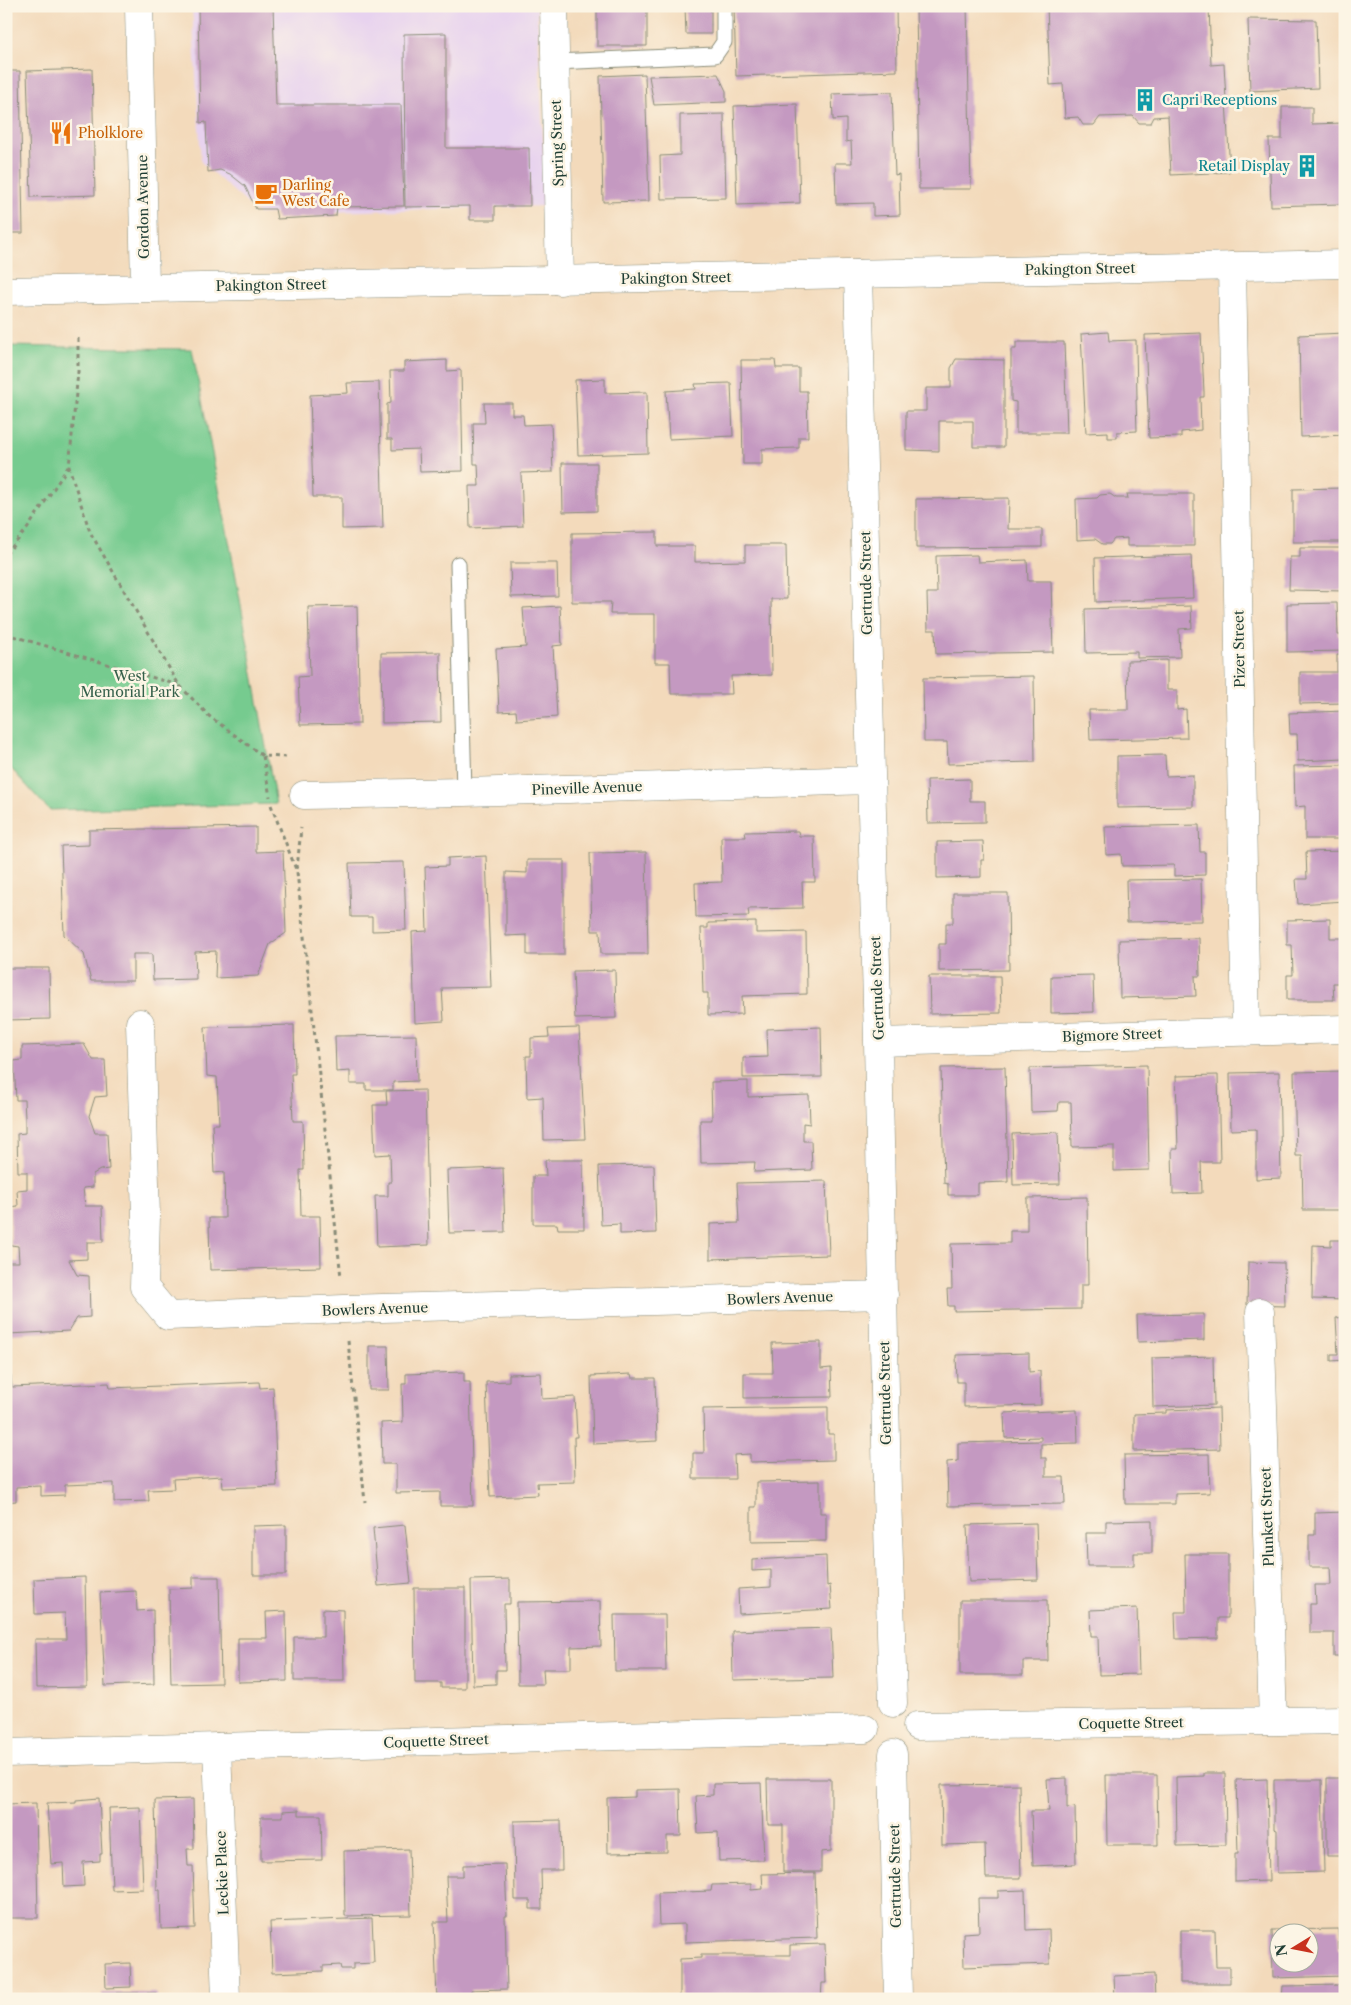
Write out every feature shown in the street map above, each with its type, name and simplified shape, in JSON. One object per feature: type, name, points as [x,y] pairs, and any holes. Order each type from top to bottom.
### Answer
[{"type":"street","name":"Gordon Avenue","points":[[139,6],[145,287]]},
{"type":"street","name":"Spring Street","points":[[554,6],[560,281]]},
{"type":"street","name":"Pakington Street","points":[[6,290],[560,281],[1345,264]]},
{"type":"street","name":"Pizer Street","points":[[1232,266],[1246,1032]]},
{"type":"street","name":"Gertrude Street","points":[[858,274],[884,1295],[886,1492],[893,1703]]},
{"type":"street","name":"Pineville Avenue","points":[[304,795],[870,780]]},
{"type":"street","name":"Bowlers Avenue","points":[[140,1023],[146,1216],[144,1287],[168,1316],[344,1309],[884,1295]]},
{"type":"street","name":"Bigmore Street","points":[[878,1042],[1345,1029]]},
{"type":"street","name":"Plunkett Street","points":[[1260,1312],[1273,1721]]},
{"type":"street","points":[[893,1703],[900,1704],[911,1712],[916,1726],[913,1742],[908,1748],[893,1754],[877,1750],[866,1737],[865,1729],[870,1713],[877,1707],[893,1703]]},
{"type":"street","name":"Coquette Street","points":[[916,1726],[1345,1720]]},
{"type":"street","name":"Coquette Street","points":[[6,1753],[865,1729]]},
{"type":"street","name":"Leckie Place","points":[[217,1747],[226,1999]]},
{"type":"street","name":"Gertrude Street","points":[[893,1754],[898,1999]]},
{"type":"lane","points":[[555,62],[716,55],[724,42],[724,6]]},
{"type":"lane","points":[[458,564],[464,792]]},
{"type":"path","points":[[78,338],[77,381],[69,467],[90,532],[178,685],[209,716],[263,756],[286,757]]},
{"type":"path","points":[[6,554],[27,529],[69,467]]},
{"type":"path","points":[[6,634],[178,685]]},
{"type":"path","points":[[263,756],[272,810],[297,872]]},
{"type":"path","points":[[304,795],[297,872],[341,1282]]},
{"type":"path","points":[[348,1338],[365,1502]]},
{"type":"shaded area","points":[[192,6],[537,6],[546,206],[259,214],[201,162]]},
{"type":"green space","name":"West Memorial Park","points":[[6,346],[192,349],[236,577],[276,804],[49,810],[6,763]]},
{"type":"building","points":[[198,6],[273,6],[276,105],[401,105],[404,206],[337,207],[336,216],[277,219],[275,209],[256,209],[245,186],[230,174],[220,170],[208,172],[206,122],[200,123]]},
{"type":"building","points":[[597,6],[647,6],[647,46],[597,46]]},
{"type":"building","points":[[685,6],[711,6],[711,34],[686,34]]},
{"type":"building","points":[[734,6],[896,6],[897,71],[736,76]]},
{"type":"building","points":[[916,6],[967,6],[971,189],[919,189]]},
{"type":"building","name":"Capri Receptions","points":[[1047,6],[1209,6],[1211,65],[1224,64],[1230,172],[1171,175],[1168,116],[1154,117],[1151,123],[1139,123],[1133,116],[1100,117],[1094,125],[1083,125],[1078,117],[1065,118],[1063,84],[1050,85]]},
{"type":"building","points":[[1248,19],[1316,20],[1318,88],[1250,91]]},
{"type":"building","points":[[446,33],[446,148],[529,148],[530,206],[495,206],[495,220],[470,220],[470,206],[405,207],[404,34]]},
{"type":"building","name":"Pholklore","points":[[92,69],[95,195],[31,197],[27,71]]},
{"type":"building","points":[[6,71],[20,71],[23,233],[6,233]]},
{"type":"building","points":[[645,74],[649,201],[603,202],[600,76]]},
{"type":"building","points":[[718,74],[726,91],[726,102],[654,105],[649,76]]},
{"type":"building","points":[[892,92],[895,175],[899,174],[900,215],[873,216],[873,203],[836,204],[835,163],[852,163],[851,141],[846,142],[846,119],[833,120],[832,94]]},
{"type":"building","points":[[797,104],[800,203],[737,205],[734,106]]},
{"type":"building","name":"Retail Display","points":[[1282,107],[1312,107],[1312,124],[1343,123],[1345,199],[1340,204],[1271,206],[1269,139],[1282,139]]},
{"type":"building","points":[[724,114],[726,198],[661,199],[660,156],[680,155],[680,115]]},
{"type":"building","points":[[1108,332],[1109,341],[1136,340],[1137,431],[1117,432],[1117,438],[1108,438],[1108,432],[1086,433],[1081,334]]},
{"type":"building","points":[[1201,333],[1204,397],[1200,397],[1201,430],[1181,432],[1181,437],[1149,438],[1145,335]]},
{"type":"building","points":[[1345,333],[1345,435],[1301,437],[1299,335]]},
{"type":"building","points":[[1016,342],[1064,342],[1067,433],[1016,433],[1016,402],[1011,401],[1011,349],[1016,349]]},
{"type":"building","points":[[956,359],[1004,360],[1004,447],[973,447],[973,421],[939,421],[939,451],[906,450],[906,411],[926,411],[926,388],[951,388],[951,368]]},
{"type":"building","points":[[447,360],[447,371],[461,370],[463,471],[420,472],[419,449],[392,450],[392,439],[387,439],[387,404],[391,403],[390,371],[404,371],[404,362]]},
{"type":"building","points":[[741,360],[775,360],[776,368],[799,368],[799,391],[807,391],[808,437],[799,437],[799,448],[762,449],[762,464],[743,464]]},
{"type":"building","points":[[605,379],[605,393],[647,392],[648,453],[578,455],[575,380]]},
{"type":"building","points":[[379,382],[383,528],[342,529],[342,497],[313,497],[310,395],[348,393],[347,383]]},
{"type":"building","points":[[731,383],[733,436],[669,439],[666,391],[696,389],[695,384]]},
{"type":"building","points":[[484,403],[512,403],[512,415],[523,415],[524,425],[551,424],[553,472],[521,473],[523,526],[470,528],[469,486],[479,486],[478,464],[474,464],[473,423],[485,423]]},
{"type":"building","points":[[562,463],[597,463],[597,511],[563,512]]},
{"type":"building","points":[[1343,488],[1343,542],[1293,542],[1293,489]]},
{"type":"building","points":[[1110,494],[1116,498],[1128,498],[1127,494],[1194,494],[1194,546],[1127,546],[1127,538],[1114,539],[1110,544],[1102,544],[1095,539],[1077,540],[1076,499],[1097,498],[1100,495]]},
{"type":"building","points":[[1009,498],[1008,529],[1042,529],[1042,547],[916,548],[916,499]]},
{"type":"building","points":[[657,532],[657,546],[695,546],[695,562],[745,561],[745,545],[786,545],[787,599],[771,599],[772,675],[731,676],[732,694],[671,694],[670,663],[655,663],[655,614],[610,614],[611,602],[572,602],[572,533]]},
{"type":"building","points":[[1300,548],[1345,548],[1345,591],[1289,590],[1290,557],[1300,557]]},
{"type":"building","points":[[977,555],[978,562],[1027,560],[1028,581],[1051,581],[1053,652],[936,654],[935,630],[928,630],[927,593],[937,593],[936,556]]},
{"type":"building","points":[[1191,555],[1193,598],[1096,602],[1095,558]]},
{"type":"building","points":[[510,563],[557,563],[558,596],[511,597]]},
{"type":"building","points":[[1337,603],[1338,635],[1345,635],[1345,651],[1287,652],[1287,604]]},
{"type":"building","points":[[357,606],[360,724],[300,725],[298,677],[310,676],[308,607]]},
{"type":"building","points":[[560,606],[562,645],[553,646],[557,717],[517,720],[516,711],[499,712],[496,649],[526,647],[523,608]]},
{"type":"building","points":[[1191,606],[1192,628],[1179,629],[1180,657],[1137,658],[1137,652],[1086,653],[1085,609]]},
{"type":"building","points":[[440,652],[441,722],[382,723],[381,653]]},
{"type":"building","points":[[1337,655],[1345,655],[1345,703],[1300,704],[1300,672],[1337,672]]},
{"type":"building","points":[[1167,660],[1167,690],[1177,690],[1177,710],[1186,709],[1187,738],[1090,740],[1089,710],[1128,710],[1127,661]]},
{"type":"building","points":[[1034,676],[1035,762],[948,764],[947,742],[924,742],[923,678]]},
{"type":"building","points":[[1345,711],[1345,759],[1298,761],[1297,734],[1290,734],[1289,713]]},
{"type":"building","points":[[1165,755],[1166,776],[1193,775],[1193,807],[1117,808],[1117,756]]},
{"type":"building","points":[[1345,765],[1345,839],[1305,839],[1305,806],[1295,807],[1294,766]]},
{"type":"building","points":[[970,779],[970,801],[985,801],[985,822],[928,823],[927,780]]},
{"type":"building","points":[[1199,825],[1200,852],[1205,852],[1205,875],[1174,876],[1174,865],[1122,866],[1121,854],[1106,855],[1105,827]]},
{"type":"building","points":[[256,827],[256,852],[283,851],[286,933],[270,944],[258,976],[215,978],[216,951],[195,952],[196,979],[153,980],[152,954],[133,954],[133,981],[91,981],[84,954],[64,935],[61,846],[89,845],[89,830]]},
{"type":"building","points":[[798,831],[799,836],[814,836],[815,882],[802,882],[803,908],[748,909],[749,916],[696,917],[695,883],[722,882],[721,837],[746,837],[745,832]]},
{"type":"building","points":[[983,841],[984,860],[981,860],[981,877],[937,878],[937,842]]},
{"type":"building","points":[[1345,851],[1345,901],[1298,904],[1296,879],[1307,879],[1306,852]]},
{"type":"building","points":[[646,852],[648,954],[601,954],[600,931],[592,931],[590,853]]},
{"type":"building","points":[[486,856],[491,987],[442,988],[444,1021],[415,1023],[412,932],[427,931],[425,867],[448,866],[448,858]]},
{"type":"building","points":[[527,860],[564,860],[564,955],[527,955],[527,935],[506,936],[506,872],[527,873]]},
{"type":"building","points":[[404,862],[406,930],[372,931],[372,917],[351,917],[349,863]]},
{"type":"building","points":[[1201,879],[1202,921],[1127,922],[1126,880]]},
{"type":"building","points":[[953,893],[1008,893],[1009,970],[939,971],[939,944],[946,944],[946,923],[953,923]]},
{"type":"building","points":[[1330,919],[1330,938],[1345,938],[1345,983],[1333,983],[1334,1000],[1287,1000],[1287,975],[1293,975],[1292,945],[1287,945],[1287,920]]},
{"type":"building","points":[[756,922],[756,933],[806,932],[807,994],[742,996],[743,1014],[708,1015],[708,993],[703,993],[701,928],[708,928],[708,923]]},
{"type":"building","points":[[1199,938],[1200,976],[1195,976],[1196,996],[1120,998],[1119,940]]},
{"type":"building","points":[[6,968],[49,968],[50,1019],[6,1020]]},
{"type":"building","points":[[615,970],[616,1018],[575,1019],[573,971]]},
{"type":"building","points":[[1093,975],[1094,1012],[1051,1013],[1051,976]]},
{"type":"building","points":[[929,976],[1000,976],[1001,1013],[930,1014]]},
{"type":"building","points":[[294,1025],[295,1074],[291,1074],[293,1121],[303,1121],[304,1170],[300,1170],[301,1216],[320,1216],[321,1267],[210,1270],[209,1218],[225,1218],[224,1172],[214,1173],[212,1124],[219,1124],[217,1077],[207,1076],[205,1027]]},
{"type":"building","points":[[821,1027],[822,1077],[743,1078],[743,1058],[768,1057],[767,1029]]},
{"type":"building","points":[[579,1028],[585,1139],[544,1140],[543,1097],[527,1098],[526,1056],[531,1056],[531,1038],[549,1037],[548,1029]]},
{"type":"building","points":[[416,1035],[417,1081],[393,1082],[393,1090],[366,1090],[366,1084],[350,1084],[350,1071],[336,1072],[335,1036]]},
{"type":"building","points":[[84,1044],[93,1060],[105,1060],[107,1096],[95,1097],[89,1116],[95,1133],[107,1133],[109,1169],[100,1170],[93,1174],[93,1187],[83,1188],[85,1206],[102,1206],[103,1242],[87,1242],[87,1259],[69,1260],[77,1275],[89,1276],[90,1317],[77,1318],[69,1331],[8,1334],[6,1262],[19,1262],[18,1246],[11,1245],[10,1207],[18,1206],[17,1190],[27,1189],[27,1172],[18,1172],[17,1134],[25,1133],[25,1118],[24,1100],[16,1100],[14,1061],[22,1060],[22,1046]]},
{"type":"building","points":[[1147,1065],[1149,1170],[1114,1171],[1114,1146],[1072,1147],[1071,1102],[1059,1102],[1058,1111],[1031,1112],[1030,1068]]},
{"type":"building","points":[[1005,1067],[1008,1182],[978,1183],[978,1195],[948,1195],[948,1184],[944,1183],[941,1068]]},
{"type":"building","points":[[1345,1071],[1345,1210],[1303,1210],[1302,1156],[1296,1156],[1294,1072]]},
{"type":"building","points":[[1279,1072],[1281,1178],[1256,1179],[1256,1129],[1231,1130],[1230,1073]]},
{"type":"building","points":[[1218,1075],[1220,1162],[1201,1162],[1202,1193],[1173,1194],[1172,1149],[1178,1149],[1176,1076]]},
{"type":"building","points":[[748,1081],[748,1097],[809,1095],[810,1124],[803,1123],[803,1141],[811,1141],[812,1170],[754,1172],[755,1162],[701,1163],[700,1120],[712,1120],[711,1082]]},
{"type":"building","points":[[425,1090],[429,1245],[377,1247],[375,1196],[388,1196],[388,1182],[391,1182],[390,1154],[375,1155],[373,1105],[387,1105],[386,1091]]},
{"type":"building","points":[[1058,1132],[1060,1184],[1013,1185],[1012,1134]]},
{"type":"building","points":[[545,1160],[583,1160],[584,1229],[558,1229],[557,1224],[533,1224],[533,1176],[546,1176]]},
{"type":"building","points":[[654,1165],[656,1233],[620,1234],[620,1224],[601,1225],[599,1166]]},
{"type":"building","points":[[503,1168],[505,1232],[449,1233],[447,1170]]},
{"type":"building","points":[[826,1181],[829,1255],[710,1259],[710,1224],[739,1223],[737,1183]]},
{"type":"building","points":[[1087,1197],[1088,1285],[1081,1285],[1081,1309],[954,1311],[954,1306],[948,1306],[947,1289],[952,1289],[951,1244],[1010,1243],[1010,1231],[1027,1231],[1027,1198]]},
{"type":"building","points":[[1331,1240],[1345,1240],[1345,1300],[1312,1299],[1313,1245],[1331,1246]]},
{"type":"building","points":[[1248,1262],[1284,1263],[1285,1306],[1247,1305]]},
{"type":"building","points":[[1204,1314],[1204,1340],[1138,1342],[1137,1315]]},
{"type":"building","points":[[1345,1317],[1345,1360],[1331,1361],[1331,1354],[1338,1354],[1336,1318]]},
{"type":"building","points":[[821,1342],[821,1369],[831,1368],[832,1397],[744,1398],[744,1373],[773,1373],[772,1343]]},
{"type":"building","points":[[369,1346],[388,1346],[389,1390],[369,1390]]},
{"type":"building","points":[[1029,1353],[1029,1372],[1040,1371],[1041,1405],[964,1407],[964,1382],[957,1382],[956,1355]]},
{"type":"building","points":[[1213,1356],[1214,1405],[1153,1407],[1152,1358]]},
{"type":"building","points":[[464,1372],[464,1382],[470,1382],[473,1506],[440,1506],[440,1492],[396,1493],[396,1464],[382,1464],[381,1423],[403,1422],[402,1384],[406,1384],[406,1374]]},
{"type":"building","points":[[541,1373],[542,1399],[575,1397],[577,1437],[574,1437],[575,1482],[537,1483],[538,1495],[490,1497],[486,1382],[509,1381],[509,1374]]},
{"type":"building","points":[[631,1374],[632,1378],[655,1378],[657,1441],[593,1444],[591,1376]]},
{"type":"building","points":[[6,1375],[11,1375],[12,1387],[109,1383],[110,1388],[259,1382],[260,1388],[273,1387],[277,1486],[223,1488],[222,1476],[173,1479],[174,1489],[148,1490],[149,1501],[114,1502],[114,1483],[65,1485],[65,1495],[41,1496],[41,1486],[16,1487],[16,1501],[6,1502]]},
{"type":"building","points":[[828,1407],[828,1434],[834,1434],[834,1460],[750,1462],[750,1454],[734,1455],[735,1479],[693,1479],[693,1453],[704,1453],[703,1409]]},
{"type":"building","points":[[1219,1408],[1220,1449],[1134,1451],[1134,1414],[1166,1413],[1166,1410]]},
{"type":"building","points":[[1077,1410],[1078,1443],[1041,1444],[1041,1458],[1046,1458],[1046,1477],[1064,1477],[1065,1504],[948,1506],[947,1462],[958,1461],[958,1443],[1041,1441],[1041,1437],[1005,1438],[1004,1413]]},
{"type":"building","points":[[1209,1454],[1210,1493],[1175,1494],[1175,1504],[1125,1504],[1124,1455]]},
{"type":"building","points":[[820,1481],[820,1513],[826,1513],[826,1541],[751,1542],[751,1507],[756,1507],[756,1482]]},
{"type":"building","points":[[1345,1512],[1345,1657],[1334,1657],[1334,1633],[1310,1633],[1310,1604],[1316,1604],[1315,1585],[1331,1585],[1330,1567],[1309,1567],[1309,1535],[1315,1535],[1315,1513]]},
{"type":"building","points":[[1152,1520],[1152,1553],[1134,1553],[1134,1566],[1087,1566],[1086,1533],[1106,1533],[1106,1521]]},
{"type":"building","points":[[1036,1523],[1038,1580],[969,1582],[967,1525]]},
{"type":"building","points":[[286,1525],[286,1575],[253,1575],[253,1526]]},
{"type":"building","points":[[405,1525],[411,1583],[378,1586],[373,1528]]},
{"type":"building","points":[[1185,1554],[1228,1554],[1228,1618],[1218,1618],[1218,1638],[1176,1639],[1175,1612],[1186,1612]]},
{"type":"building","points":[[826,1556],[827,1586],[830,1585],[832,1609],[739,1614],[738,1589],[771,1587],[771,1570],[752,1571],[752,1560]]},
{"type":"building","points":[[85,1577],[87,1687],[36,1688],[35,1639],[66,1639],[65,1613],[35,1614],[34,1579]]},
{"type":"building","points":[[193,1577],[219,1577],[221,1683],[171,1684],[169,1589],[193,1588]]},
{"type":"building","points":[[510,1579],[510,1604],[504,1604],[505,1670],[496,1670],[496,1684],[473,1685],[471,1580]]},
{"type":"building","points":[[414,1588],[465,1588],[465,1688],[441,1688],[441,1683],[415,1683]]},
{"type":"building","points":[[136,1591],[137,1611],[153,1610],[154,1684],[105,1686],[100,1593]]},
{"type":"building","points":[[960,1600],[1047,1600],[1048,1661],[1023,1661],[1023,1675],[960,1675]]},
{"type":"building","points":[[600,1601],[601,1646],[571,1647],[571,1669],[543,1669],[544,1684],[518,1684],[517,1602]]},
{"type":"building","points":[[1137,1608],[1139,1674],[1099,1675],[1098,1636],[1091,1636],[1090,1610]]},
{"type":"building","points":[[323,1609],[343,1610],[344,1681],[294,1681],[294,1637],[323,1637]]},
{"type":"building","points":[[286,1611],[287,1681],[238,1682],[238,1638],[267,1638],[266,1612]]},
{"type":"building","points":[[614,1615],[665,1615],[666,1671],[615,1671]]},
{"type":"building","points":[[831,1628],[833,1678],[733,1680],[732,1631]]},
{"type":"building","points":[[1204,1773],[1225,1773],[1226,1845],[1177,1846],[1176,1777],[1204,1776]]},
{"type":"building","points":[[1106,1775],[1157,1775],[1158,1845],[1107,1845]]},
{"type":"building","points":[[1067,1778],[1067,1808],[1075,1807],[1076,1864],[1033,1866],[1031,1811],[1049,1811],[1047,1779]]},
{"type":"building","points":[[1327,1778],[1345,1778],[1345,1856],[1327,1856]]},
{"type":"building","points":[[767,1779],[831,1779],[831,1851],[821,1852],[821,1872],[783,1872],[783,1825],[768,1825]]},
{"type":"building","points":[[1267,1779],[1269,1881],[1235,1882],[1235,1854],[1238,1854],[1236,1780]]},
{"type":"building","points":[[1274,1780],[1322,1780],[1324,1872],[1277,1873],[1277,1830],[1274,1829]]},
{"type":"building","points":[[761,1783],[764,1860],[719,1861],[718,1832],[698,1833],[696,1796],[713,1795],[713,1784]]},
{"type":"building","points":[[1019,1784],[1021,1878],[986,1878],[985,1844],[942,1845],[941,1785]]},
{"type":"building","points":[[680,1789],[681,1836],[667,1836],[667,1852],[608,1853],[607,1798],[635,1797],[635,1790]]},
{"type":"building","points":[[99,1798],[102,1854],[100,1854],[100,1861],[83,1862],[84,1886],[64,1887],[63,1863],[51,1864],[47,1803],[76,1802],[76,1800]]},
{"type":"building","points":[[193,1799],[194,1849],[187,1849],[188,1866],[193,1866],[195,1928],[161,1929],[160,1890],[157,1890],[155,1800]]},
{"type":"building","points":[[36,1803],[38,1918],[6,1918],[6,1804]]},
{"type":"building","points":[[140,1807],[143,1889],[112,1890],[109,1808]]},
{"type":"building","points":[[299,1810],[299,1815],[321,1815],[322,1860],[261,1861],[261,1817],[283,1817],[283,1811]]},
{"type":"building","points":[[561,1820],[562,1870],[541,1870],[542,1909],[530,1909],[530,1900],[515,1900],[514,1821]]},
{"type":"building","points":[[409,1849],[411,1915],[345,1916],[344,1851]]},
{"type":"building","points":[[505,1864],[507,1989],[471,1990],[471,1999],[437,1999],[434,1922],[448,1922],[446,1876],[463,1876],[463,1865]]},
{"type":"building","points":[[815,1873],[817,1938],[685,1942],[685,1924],[659,1925],[658,1893],[711,1891],[712,1885],[751,1884],[751,1890],[763,1889],[762,1874]]},
{"type":"building","points":[[1025,1890],[1026,1930],[1049,1929],[1050,1964],[964,1967],[963,1933],[979,1932],[978,1898],[998,1898],[998,1891]]},
{"type":"building","points":[[372,1918],[374,1963],[353,1964],[353,1969],[341,1969],[340,1965],[323,1966],[323,1971],[272,1973],[270,1922]]},
{"type":"building","points":[[1318,1929],[1338,1929],[1339,1950],[1345,1950],[1345,1976],[1273,1978],[1273,1972],[1318,1972]]},
{"type":"building","points":[[1180,1930],[1215,1930],[1216,1967],[1230,1967],[1230,1983],[1180,1983]]},
{"type":"building","points":[[825,1944],[826,1983],[822,1983],[821,1999],[680,1999],[680,1959],[701,1958],[701,1955],[790,1955],[790,1945]]},
{"type":"building","points":[[130,1963],[131,1987],[106,1988],[105,1964]]},
{"type":"building","points":[[1154,1974],[1155,1999],[1115,1999],[1114,1976]]},
{"type":"building","points":[[1345,1985],[1345,1999],[1282,1999],[1283,1986]]},
{"type":"building","points":[[102,1993],[156,1993],[156,1999],[102,1999]]},
{"type":"place","name":"Capri Receptions","points":[[1145,100]]},
{"type":"place","name":"Pholklore","points":[[61,133]]},
{"type":"place","name":"Retail Display","points":[[1307,166]]},
{"type":"place","name":"Darling West Cafe","points":[[266,193]]}]
